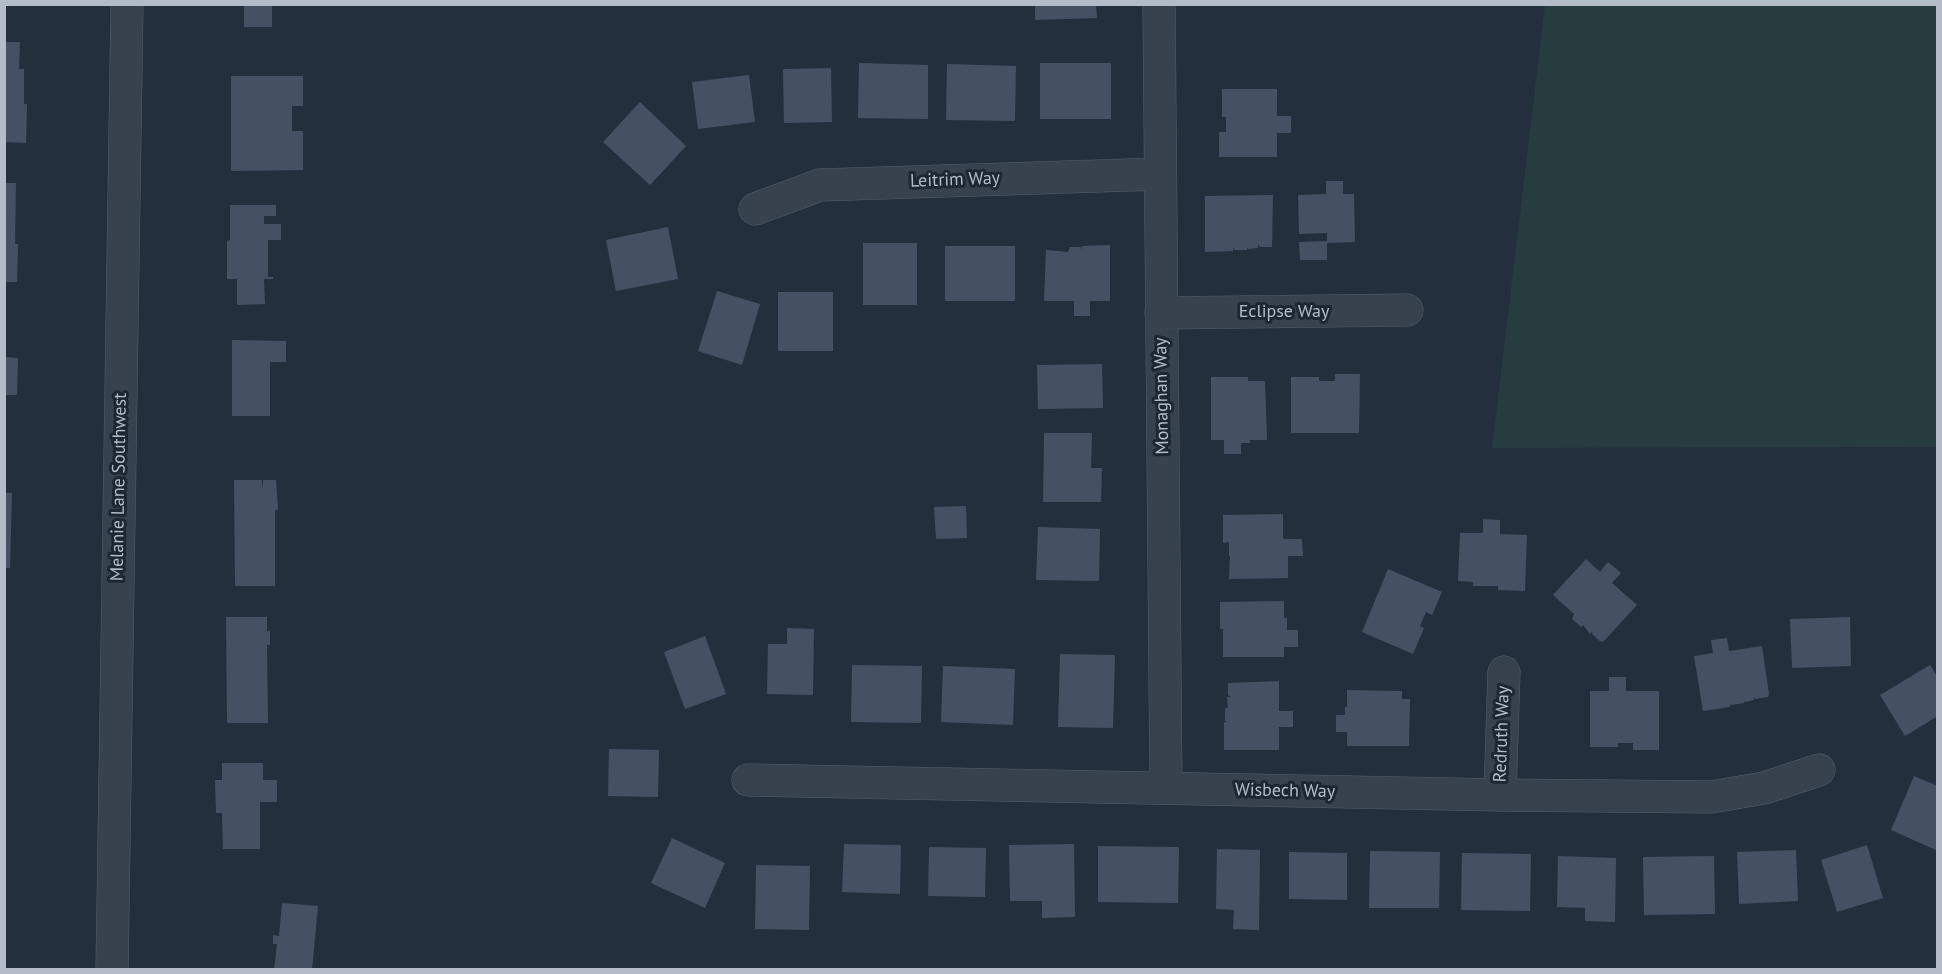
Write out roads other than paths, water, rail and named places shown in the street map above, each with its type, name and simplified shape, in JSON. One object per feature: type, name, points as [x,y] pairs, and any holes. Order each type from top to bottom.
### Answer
[{"type":"street","name":"Melanie Lane Southwest","points":[[112,969],[127,4]]},
{"type":"street","name":"Monaghan Way","points":[[1159,4],[1166,788]]},
{"type":"street","name":"Leitrim Way","points":[[755,209],[820,185],[1160,174]]},
{"type":"street","name":"Eclipse Way","points":[[1161,313],[1407,310]]},
{"type":"street","name":"Redruth Way","points":[[1500,795],[1504,672]]},
{"type":"street","name":"Wisbech Way","points":[[748,780],[1711,797],[1764,788],[1819,770]]}]
